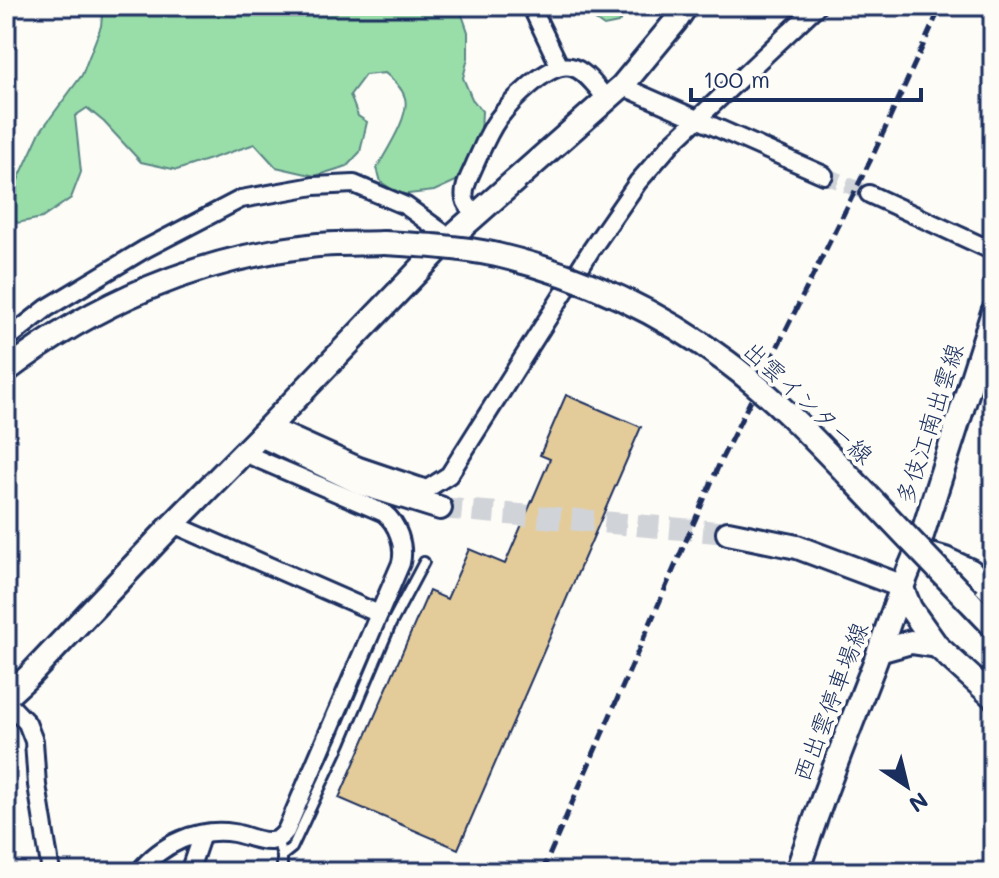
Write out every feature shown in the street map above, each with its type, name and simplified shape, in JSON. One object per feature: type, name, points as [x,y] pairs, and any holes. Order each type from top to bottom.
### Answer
[{"type":"main road","points":[[6,699],[450,238],[615,93],[686,6]]},
{"type":"main road","name":"出雲インター線","points":[[6,371],[96,312],[133,294],[237,258],[311,246],[383,243],[459,249],[511,259],[599,289],[666,322],[727,362],[809,434],[993,626]]},
{"type":"main road","name":"多伎江南出雲線","points":[[917,551],[993,312]]},
{"type":"main road","points":[[265,431],[363,484],[440,508]]},
{"type":"main road","points":[[728,533],[797,547],[901,586],[910,608],[937,646],[993,697]]},
{"type":"main road","points":[[917,551],[971,571],[993,593]]},
{"type":"main road","name":"西出雲停車場線","points":[[797,872],[901,586],[917,551]]},
{"type":"main road","points":[[879,651],[911,642],[937,646]]},
{"type":"street","points":[[531,6],[560,67]]},
{"type":"street","points":[[265,431],[427,489],[449,475],[599,238],[638,182],[672,143],[817,6]]},
{"type":"street","points":[[475,214],[466,204],[465,188],[488,137],[498,120],[522,93],[560,67],[569,66],[615,93],[697,119],[824,175]]},
{"type":"street","points":[[6,340],[47,308],[145,249],[241,199],[314,186],[354,184],[406,206],[450,238]]},
{"type":"street","points":[[869,194],[993,251]]},
{"type":"street","points":[[139,872],[155,855],[183,839],[202,834],[231,833],[265,841],[277,839],[286,831],[403,556],[397,527],[384,513],[244,453]]},
{"type":"street","points":[[173,524],[379,614]]},
{"type":"street","points":[[6,699],[27,723],[34,741],[37,785],[51,872]]},
{"type":"street","points":[[189,872],[202,834]]},
{"type":"lane","points":[[282,856],[292,848],[391,624],[424,562]]},
{"type":"lane","points":[[277,839],[282,872]]},
{"type":"green space","points":[[103,6],[459,6],[468,32],[468,58],[463,78],[472,99],[482,111],[481,131],[456,181],[434,191],[400,195],[381,182],[377,168],[396,133],[406,105],[402,90],[385,73],[365,75],[350,95],[358,116],[367,122],[360,152],[347,166],[315,176],[276,167],[255,144],[177,170],[141,162],[87,108],[75,116],[81,172],[71,198],[42,218],[17,223],[8,209],[12,193],[40,132],[82,75],[101,26]]},
{"type":"green space","points":[[579,6],[632,6],[618,23],[604,26]]},
{"type":"building","points":[[566,395],[641,427],[458,849],[339,798],[429,591],[447,599],[469,549],[505,564],[550,459],[540,455]]},
{"type":"tunnel","points":[[824,175],[869,194]]},
{"type":"tunnel","points":[[440,508],[728,533]]},
{"type":"railway","points":[[542,872],[722,458],[874,153],[941,6]]}]
